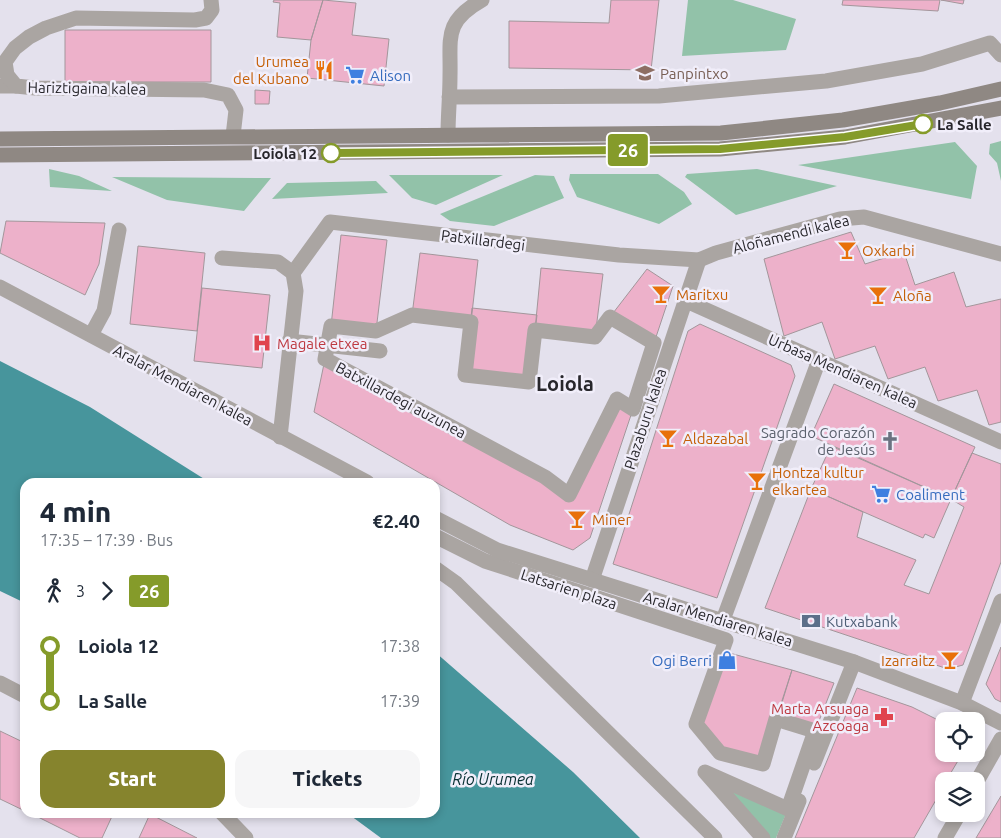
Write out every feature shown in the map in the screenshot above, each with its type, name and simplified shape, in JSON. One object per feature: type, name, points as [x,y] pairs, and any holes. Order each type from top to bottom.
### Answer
[{"type":"main road","points":[[0,139],[721,133],[843,120],[1001,89]]},
{"type":"main road","points":[[0,155],[720,149],[845,137],[1001,108]]},
{"type":"street","name":"Hariztigaina kalea","points":[[211,0],[212,10],[206,18],[194,20],[76,18],[46,28],[15,48],[5,62],[7,75],[16,86],[35,88],[204,90],[228,95],[236,110],[233,136]]},
{"type":"street","points":[[448,135],[448,41],[453,26],[462,13],[482,0]]},
{"type":"street","points":[[449,97],[659,96],[826,81],[922,64],[990,43],[1001,55]]},
{"type":"street","points":[[0,86],[16,86]]},
{"type":"street","name":"Aloñamendi kalea","points":[[698,260],[716,253],[840,219],[864,217],[1001,254]]},
{"type":"street","name":"Patxillardegi","points":[[293,273],[330,222],[619,256],[698,260]]},
{"type":"street","points":[[91,334],[104,311],[119,230]]},
{"type":"street","points":[[222,258],[278,262],[293,273],[296,290],[280,437]]},
{"type":"street","name":"Plazaburu kalea","points":[[592,580],[698,260]]},
{"type":"street","name":"Aralar Mendiaren kalea","points":[[0,287],[359,478]]},
{"type":"street","name":"Urbasa Mendiaren kalea","points":[[684,300],[1001,442]]},
{"type":"street","name":"Batxillardegi auzunea","points":[[412,315],[470,322],[465,374],[529,382],[535,330],[595,337],[610,318],[654,343],[633,409],[617,399],[569,495],[545,477],[325,359],[328,345],[331,326],[376,331],[412,315]]},
{"type":"street","points":[[289,341],[380,351]]},
{"type":"street","points":[[723,620],[819,360]]},
{"type":"street","name":"Aralar Mendiaren kalea","points":[[440,521],[497,550],[854,662],[962,703],[1001,723]]},
{"type":"street","name":"Latsarien plaza","points":[[440,538],[485,561],[726,640],[696,724],[720,753],[763,764],[776,719],[815,731],[788,809],[705,772],[763,838]]},
{"type":"street","points":[[440,572],[456,583],[715,838]]},
{"type":"street","points":[[962,703],[1001,601]]},
{"type":"street","points":[[784,838],[854,662]]},
{"type":"street","points":[[0,683],[20,693]]},
{"type":"street","points":[[982,772],[1001,739]]},
{"type":"street","points":[[227,818],[246,838]]},
{"type":"street","points":[[945,838],[954,822]]},
{"type":"green space","points":[[688,0],[733,0],[796,19],[786,50],[682,56]]},
{"type":"green space","points":[[1001,141],[1001,181],[997,163],[989,154],[990,144]]},
{"type":"green space","points":[[955,142],[977,166],[971,199],[798,165]]},
{"type":"green space","points":[[49,169],[79,176],[112,191],[50,187]]},
{"type":"green space","points":[[757,169],[837,186],[736,215],[685,177],[687,174]]},
{"type":"green space","points":[[570,174],[658,174],[684,192],[692,204],[659,224],[577,197],[569,180]]},
{"type":"green space","points":[[389,175],[503,175],[436,205],[412,198]]},
{"type":"green space","points":[[535,175],[554,176],[564,198],[494,226],[450,221],[440,214]]},
{"type":"green space","points":[[112,177],[271,178],[244,211],[167,200]]},
{"type":"green space","points":[[376,181],[388,193],[272,199],[287,183]]},
{"type":"green space","points":[[705,772],[788,809],[776,838],[763,838]]},
{"type":"water","points":[[0,361],[90,407],[203,478],[20,478],[20,601],[0,591]]},
{"type":"water","name":"Río Urumea","points":[[440,656],[573,772],[640,838],[381,838],[354,818],[440,818]]},
{"type":"building","points":[[274,0],[323,0],[311,40],[277,37],[280,3],[273,2]]},
{"type":"building","points":[[323,0],[356,3],[352,35],[389,39],[384,86],[307,78],[311,40]]},
{"type":"building","points":[[611,0],[659,0],[651,70],[509,68],[509,21],[609,23]]},
{"type":"building","points":[[843,0],[940,0],[938,11],[842,5]]},
{"type":"building","points":[[941,0],[964,0],[963,4]]},
{"type":"building","points":[[65,30],[211,30],[211,82],[65,82]]},
{"type":"building","points":[[255,90],[270,91],[269,104],[255,104]]},
{"type":"building","points":[[6,221],[105,223],[99,264],[85,295],[0,253]]},
{"type":"building","points":[[851,232],[865,264],[904,252],[915,285],[954,272],[966,307],[1001,299],[1001,422],[989,425],[977,390],[938,401],[925,367],[888,379],[875,346],[835,359],[822,322],[784,336],[764,259]]},
{"type":"building","points":[[341,235],[387,240],[376,331],[331,326]]},
{"type":"building","points":[[138,246],[205,253],[197,331],[130,324]]},
{"type":"building","points":[[420,253],[478,260],[471,322],[412,315]]},
{"type":"building","points":[[541,268],[603,274],[595,337],[535,330]]},
{"type":"building","points":[[647,269],[673,286],[654,343],[610,317]]},
{"type":"building","points":[[202,288],[270,295],[262,368],[194,361]]},
{"type":"building","points":[[472,308],[537,315],[529,382],[465,375]]},
{"type":"building","points":[[700,324],[791,365],[795,376],[717,598],[613,564],[688,331]]},
{"type":"building","points":[[325,359],[569,495],[617,399],[633,409],[590,538],[573,550],[510,525],[440,485],[440,478],[428,478],[314,412]]},
{"type":"building","name":"Sagrado Corazón de Jesús","points":[[834,384],[975,447],[951,499],[811,436]]},
{"type":"building","name":"Coaliment","points":[[831,446],[951,499],[934,538],[925,534],[923,538],[811,489]]},
{"type":"building","points":[[972,453],[1001,464],[1001,562],[963,665],[948,669],[765,608],[811,489],[863,512],[857,537],[916,560],[904,585],[929,594],[964,507],[951,499]]},
{"type":"building","points":[[1001,647],[1001,702],[995,699],[986,684]]},
{"type":"building","points":[[722,651],[792,670],[763,764],[720,753],[696,724]]},
{"type":"building","points":[[792,670],[834,683],[815,731],[776,719]]},
{"type":"building","points":[[857,688],[912,707],[935,718],[935,762],[957,762],[951,772],[935,772],[935,802],[914,838],[795,838]]},
{"type":"building","points":[[0,731],[20,741],[20,809],[0,799]]},
{"type":"building","points":[[1001,796],[1001,838],[976,838]]},
{"type":"building","points":[[40,818],[111,818],[102,838],[80,838]]},
{"type":"building","points":[[148,818],[158,818],[197,838],[139,838]]},
{"type":"bus line","name":"26","points":[[331,153],[720,149],[845,137],[923,124]]},
{"type":"place","name":"Urumea del Kubano","points":[[324,70]]},
{"type":"place","name":"Panpintxo","points":[[645,73]]},
{"type":"place","name":"Alison","points":[[355,75]]},
{"type":"place","name":"La Salle","points":[[923,124]]},
{"type":"place","name":"Loiola 12","points":[[331,153]]},
{"type":"place","name":"Oxkarbi","points":[[847,250]]},
{"type":"place","name":"Maritxu","points":[[661,294]]},
{"type":"place","name":"Aloña","points":[[878,295]]},
{"type":"place","name":"Magale etxea","points":[[262,343]]},
{"type":"place","name":"Aldazabal","points":[[668,438]]},
{"type":"place","name":"Sagrado Corazón de Jesús","points":[[890,441]]},
{"type":"place","name":"Hontza kultur elkartea","points":[[757,481]]},
{"type":"place","name":"Coaliment","points":[[881,494]]},
{"type":"place","name":"Miner","points":[[577,519]]},
{"type":"place","name":"Kutxabank","points":[[811,621]]},
{"type":"place","name":"Ogi Berri","points":[[727,660]]},
{"type":"place","name":"Izarraitz","points":[[950,660]]},
{"type":"place","name":"Marta Arsuaga Azcoaga","points":[[884,717]]},
{"type":"district","name":"Loiola","points":[[565,383]]}]
